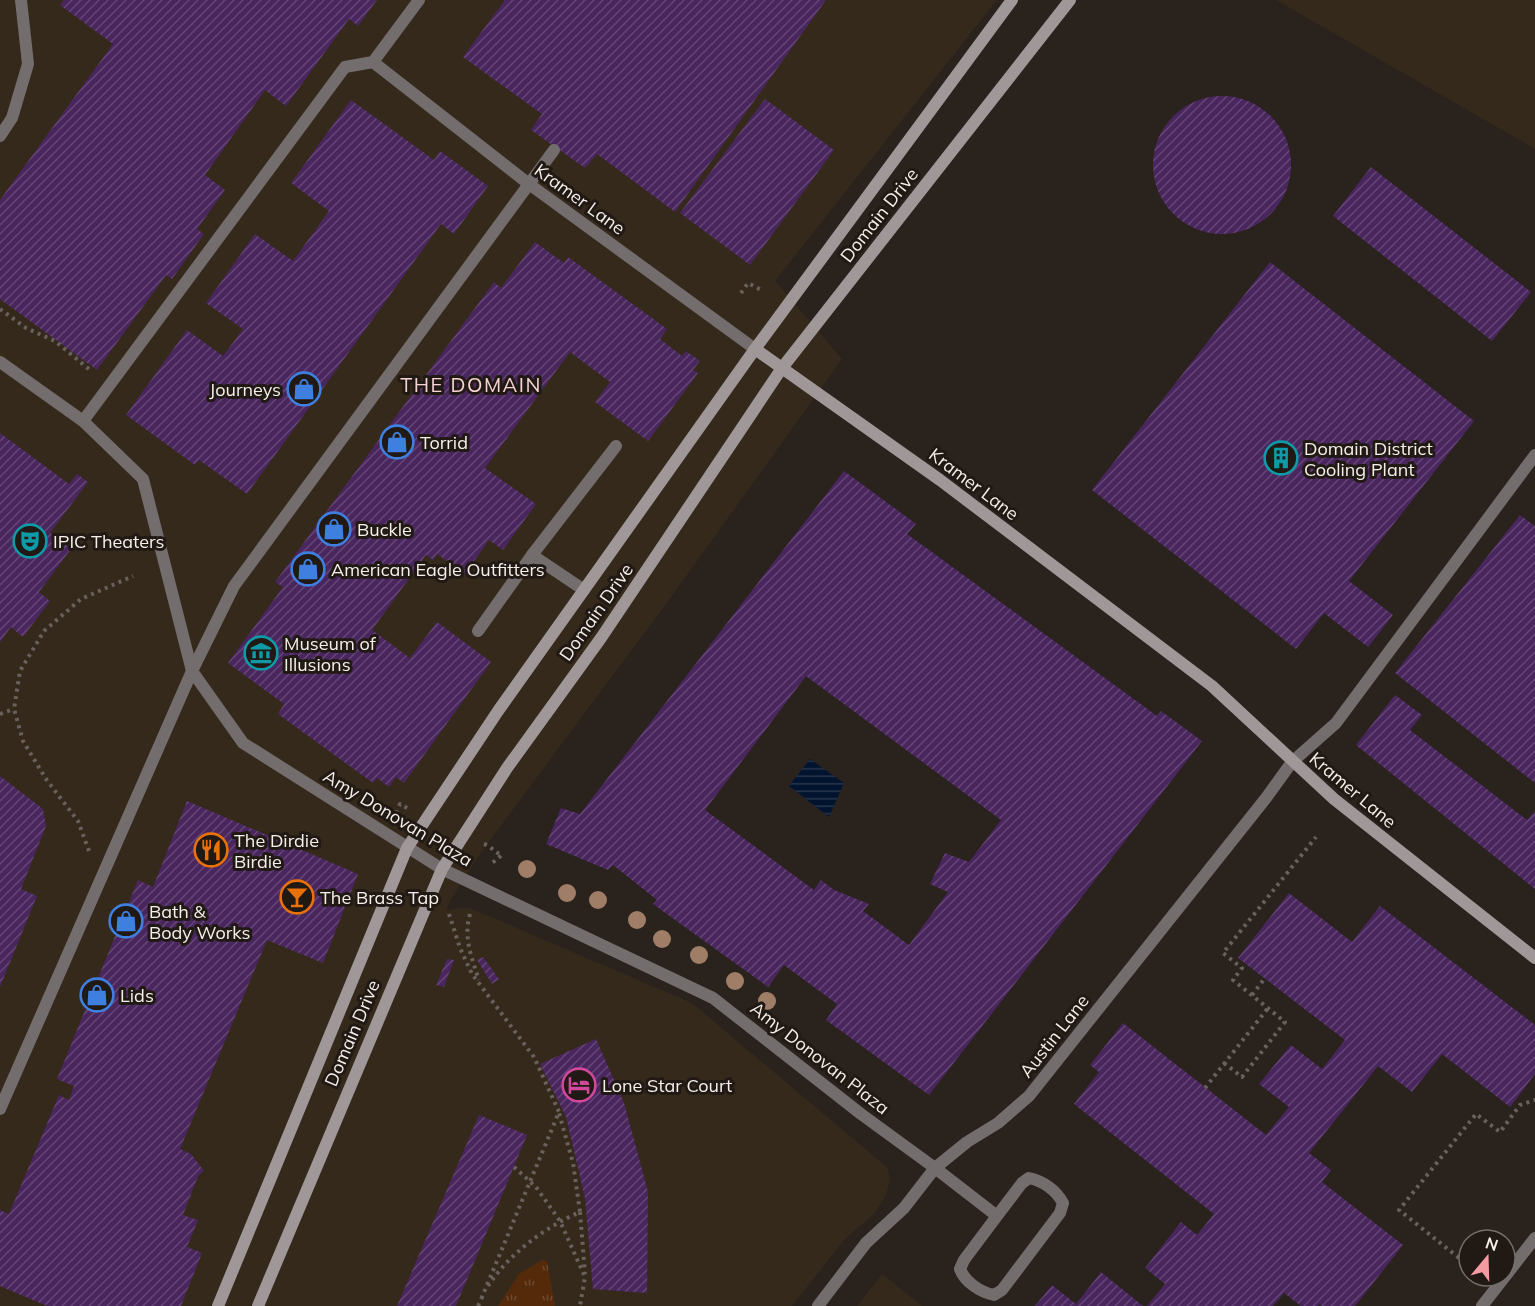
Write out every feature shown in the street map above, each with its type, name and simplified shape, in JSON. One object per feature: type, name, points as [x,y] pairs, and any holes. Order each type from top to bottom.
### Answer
[{"type":"street","points":[[0,136],[12,118],[28,64],[21,0]]},
{"type":"street","points":[[83,421],[345,67],[373,62],[419,0]]},
{"type":"street","name":"Domain Drive","points":[[218,1306],[407,848],[498,711],[754,349],[1012,0]]},
{"type":"street","name":"Domain Drive","points":[[258,1306],[442,869],[507,768],[601,638],[782,368],[1070,0]]},
{"type":"street","name":"Kramer Lane","points":[[373,62],[529,184],[754,349],[940,480],[1212,686],[1334,799],[1535,958]]},
{"type":"street","points":[[0,1109],[192,671],[234,586],[554,150]]},
{"type":"street","name":"Amy Donovan Plaza","points":[[0,362],[83,421],[143,479],[192,671],[243,743],[442,869],[713,998],[861,1114],[997,1216]]},
{"type":"street","points":[[478,631],[532,555],[616,446]]},
{"type":"street","name":"Austin Lane","points":[[818,1306],[866,1243],[904,1208],[935,1168],[967,1142],[998,1123],[1029,1096],[1266,798],[1292,762],[1336,723],[1535,455]]},
{"type":"street","points":[[532,555],[584,590]]},
{"type":"street","points":[[1029,1178],[1040,1180],[1059,1195],[1063,1203],[1060,1213],[1002,1290],[994,1295],[985,1293],[963,1277],[960,1269],[964,1260],[997,1216],[1022,1183],[1029,1178]]},
{"type":"street","points":[[1482,1306],[1535,1238]]},
{"type":"path","points":[[741,293],[748,283],[763,291]]},
{"type":"path","points":[[0,309],[26,328],[55,341],[90,370]]},
{"type":"path","points":[[101,879],[78,822],[46,780],[22,741],[14,709],[20,671],[44,632],[81,599],[133,576]]},
{"type":"path","points":[[0,714],[14,709]]},
{"type":"path","points":[[395,814],[400,804],[411,810]]},
{"type":"path","points":[[1224,1063],[1242,1077],[1285,1022],[1233,980],[1242,968],[1223,953],[1316,837]]},
{"type":"path","points":[[484,844],[502,855],[492,864]]},
{"type":"path","points":[[449,914],[460,948],[472,974],[534,1058],[559,1112],[573,1163],[580,1212],[585,1277],[580,1306]]},
{"type":"path","points":[[470,914],[467,938],[480,986]]},
{"type":"path","points":[[1252,995],[1265,978]]},
{"type":"path","points":[[1205,1088],[1268,1008]]},
{"type":"path","points":[[1457,1257],[1399,1210],[1476,1114],[1500,1132],[1520,1105],[1535,1100]]},
{"type":"path","points":[[478,1306],[559,1112]]},
{"type":"path","points":[[514,1167],[530,1182],[560,1221],[585,1277]]},
{"type":"path","points":[[482,1297],[493,1278],[511,1258],[560,1221],[580,1212]]},
{"type":"shaded area","name":"THE DOMAIN","points":[[0,0],[997,0],[775,281],[842,359],[677,589],[477,858],[446,911],[470,908],[692,1003],[888,1168],[890,1180],[886,1195],[875,1213],[844,1240],[792,1306],[0,1306]]},
{"type":"shaded area","points":[[1276,0],[1535,0],[1535,149]]},
{"type":"shaded area","points":[[882,1274],[922,1306],[857,1306]]},
{"type":"green space","points":[[542,1260],[547,1261],[555,1306],[498,1306],[519,1274]]},
{"type":"water","points":[[810,759],[844,783],[829,817],[789,786]]},
{"type":"building","points":[[64,0],[377,0],[358,26],[349,19],[286,106],[265,90],[205,175],[225,190],[197,229],[204,234],[172,279],[166,275],[97,370],[0,299],[0,200],[113,44],[60,5]]},
{"type":"building","points":[[505,0],[826,0],[675,212],[597,154],[585,168],[531,130],[542,114],[463,57]]},
{"type":"building","points":[[1222,96],[1248,102],[1260,108],[1270,117],[1279,127],[1285,139],[1291,165],[1285,191],[1279,203],[1270,213],[1260,222],[1248,228],[1222,234],[1196,228],[1184,222],[1174,213],[1165,203],[1159,191],[1153,165],[1159,139],[1165,127],[1174,117],[1184,108],[1196,102]]},
{"type":"building","points":[[765,99],[834,150],[750,265],[680,213]]},
{"type":"building","points":[[351,100],[434,160],[440,151],[488,186],[454,234],[441,224],[247,494],[199,460],[195,465],[126,415],[187,330],[223,356],[243,329],[206,303],[255,234],[293,261],[329,211],[291,183]]},
{"type":"building","points":[[1371,167],[1531,292],[1492,341],[1333,216]]},
{"type":"building","points":[[535,242],[564,263],[568,257],[667,329],[660,339],[682,356],[686,351],[700,361],[693,370],[698,373],[648,441],[595,402],[610,382],[570,352],[485,468],[536,504],[503,550],[489,540],[465,574],[437,554],[433,560],[426,555],[372,630],[410,658],[437,622],[491,662],[404,783],[396,777],[389,787],[377,778],[373,783],[278,714],[284,704],[228,663],[283,587],[275,582],[494,282],[501,288]]},
{"type":"building","name":"Domain District Cooling Plant","points":[[1270,262],[1474,421],[1349,581],[1393,615],[1368,647],[1324,613],[1296,649],[1092,490]]},
{"type":"building","name":"IPIC Theaters","points":[[0,433],[69,484],[77,474],[88,482],[50,533],[71,549],[39,592],[50,601],[23,637],[11,627],[0,642]]},
{"type":"building","points":[[844,471],[916,524],[907,534],[1157,716],[1161,711],[1202,741],[929,1095],[826,1020],[837,1004],[784,965],[768,987],[653,904],[657,900],[613,865],[608,870],[546,844],[561,808],[580,814]],"holes":[[[806,676],[1001,820],[969,862],[945,853],[930,884],[948,892],[909,945],[863,911],[869,904],[834,890],[821,880],[814,890],[705,810]]]},
{"type":"building","points":[[1520,515],[1535,526],[1535,783],[1395,673]]},
{"type":"building","points":[[1395,695],[1422,715],[1410,730],[1527,820],[1535,811],[1535,889],[1356,745]]},
{"type":"building","points":[[0,776],[43,809],[46,826],[21,889],[37,896],[0,987]]},
{"type":"building","points":[[187,801],[358,874],[323,963],[267,940],[180,1149],[191,1154],[204,1171],[198,1176],[183,1215],[198,1220],[187,1247],[202,1253],[181,1306],[47,1306],[0,1286],[0,1210],[9,1214],[59,1095],[69,1100],[74,1086],[57,1079],[138,880],[153,887]]},
{"type":"building","points":[[1289,893],[1352,942],[1380,906],[1535,1025],[1535,1074],[1510,1107],[1442,1054],[1412,1092],[1378,1066],[1309,1153],[1331,1170],[1322,1182],[1403,1245],[1355,1306],[1322,1306],[1319,1304],[1318,1306],[1301,1306],[1284,1293],[1273,1306],[1147,1306],[1165,1284],[1145,1268],[1181,1222],[1197,1235],[1214,1214],[1074,1104],[1099,1072],[1090,1065],[1123,1023],[1266,1135],[1289,1107],[1259,1084],[1291,1045],[1322,1069],[1345,1040],[1238,958]]},
{"type":"building","points":[[483,957],[499,979],[492,984],[477,960]]},
{"type":"building","points":[[447,959],[454,960],[444,987],[436,985]]},
{"type":"building","points":[[596,1039],[624,1103],[648,1192],[647,1293],[593,1289],[585,1198],[566,1117],[540,1064]]},
{"type":"building","points":[[479,1115],[527,1135],[456,1306],[397,1306]]},
{"type":"building","points":[[1101,1272],[1143,1306],[1035,1306],[1052,1285],[1076,1304]]},
{"type":"place","name":"Journeys","points":[[304,389]]},
{"type":"place","name":"Torrid","points":[[397,442]]},
{"type":"place","name":"Domain District Cooling Plant","points":[[1281,458]]},
{"type":"place","name":"Buckle","points":[[334,529]]},
{"type":"place","name":"IPIC Theaters","points":[[30,541]]},
{"type":"place","name":"American Eagle Outfitters","points":[[308,569]]},
{"type":"place","name":"Museum of Illusions","points":[[261,653]]},
{"type":"place","name":"The Dirdie Birdie","points":[[211,850]]},
{"type":"place","name":"The Brass Tap","points":[[297,897]]},
{"type":"place","name":"Bath & Body Works","points":[[126,921]]},
{"type":"place","name":"Lids","points":[[97,995]]},
{"type":"place","name":"Lone Star Court","points":[[579,1085]]},
{"type":"district","name":"THE DOMAIN","points":[[471,384]]}]
